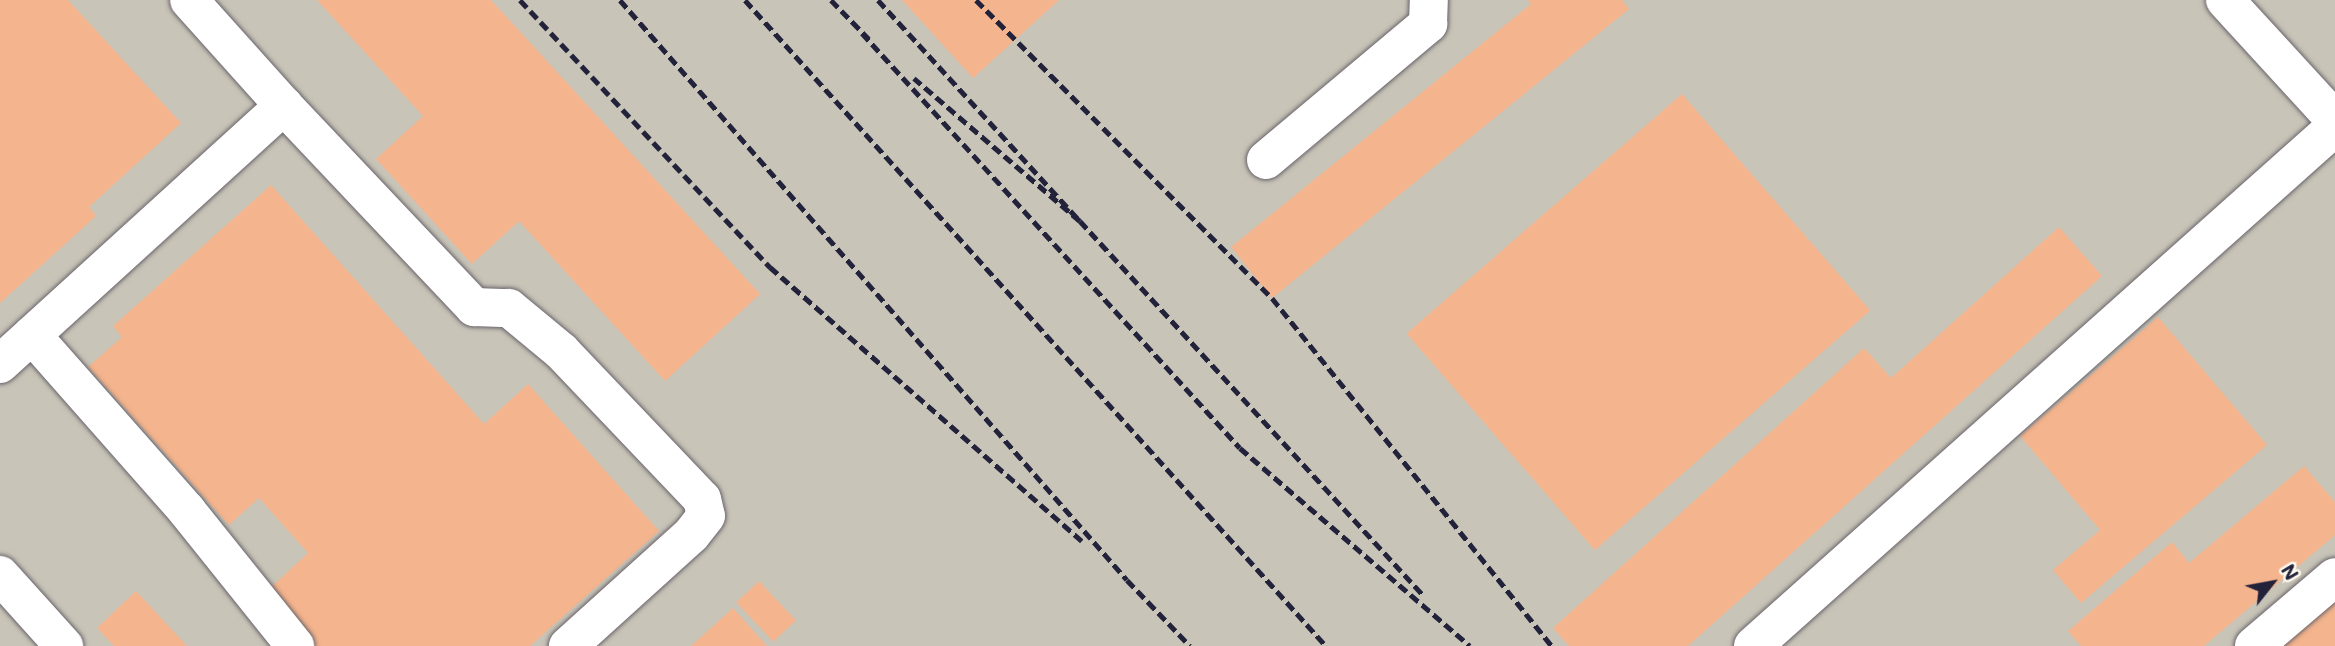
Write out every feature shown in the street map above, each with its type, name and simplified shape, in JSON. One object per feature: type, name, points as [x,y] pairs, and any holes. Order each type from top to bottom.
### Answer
[{"type":"street","points":[[189,0],[284,106],[474,307],[509,308],[561,351],[702,499],[706,516],[691,535],[568,646]]},
{"type":"street","points":[[1266,160],[1428,24],[1429,0]]},
{"type":"street","points":[[2225,0],[2335,120]]},
{"type":"street","points":[[0,364],[284,106]]},
{"type":"street","points":[[1753,646],[2335,127]]},
{"type":"street","points":[[32,335],[187,511],[295,646]]},
{"type":"street","points":[[0,575],[64,646]]},
{"type":"street","points":[[2254,646],[2335,577]]},
{"type":"shaded area","points":[[0,0],[2335,0],[2335,646],[0,646]]},
{"type":"building","points":[[0,0],[68,0],[181,123],[89,207],[96,216],[0,303]]},
{"type":"building","points":[[317,0],[491,0],[760,294],[665,381],[519,221],[472,264],[376,159],[423,116]]},
{"type":"building","points":[[902,0],[1059,0],[973,78]]},
{"type":"building","points":[[1528,0],[1622,0],[1629,9],[1272,298],[1231,247],[1531,4]]},
{"type":"building","points":[[1682,94],[1870,311],[1595,550],[1407,333]]},
{"type":"building","points":[[271,185],[484,424],[528,384],[659,531],[530,646],[296,646],[256,601],[308,553],[259,498],[229,525],[88,367],[122,337],[113,326]]},
{"type":"building","points":[[2059,227],[2102,276],[1688,646],[1569,646],[1553,628],[1864,348],[1891,378]]},
{"type":"building","points":[[2158,317],[2267,445],[2081,603],[2053,570],[2100,530],[2020,436]]},
{"type":"building","points":[[2304,466],[2335,502],[2335,535],[2204,646],[2081,646],[2068,631],[2172,542],[2189,563]]},
{"type":"building","points":[[759,581],[796,620],[773,642],[736,602]]},
{"type":"building","points":[[136,591],[187,646],[114,646],[97,628]]},
{"type":"building","points":[[2335,600],[2335,646],[2283,646]]},
{"type":"building","points":[[733,608],[767,646],[691,646]]},
{"type":"railway","points":[[520,0],[770,267],[1082,541]]},
{"type":"railway","points":[[620,0],[1127,580],[1190,646]]},
{"type":"railway","points":[[745,0],[1326,646]]},
{"type":"railway","points":[[831,0],[869,39]]},
{"type":"railway","points":[[878,0],[1080,221],[914,78]]},
{"type":"railway","points":[[976,0],[1272,298],[1552,646]]},
{"type":"railway","points":[[862,33],[1240,448],[1470,646]]},
{"type":"railway","points":[[1080,221],[1423,595]]}]
